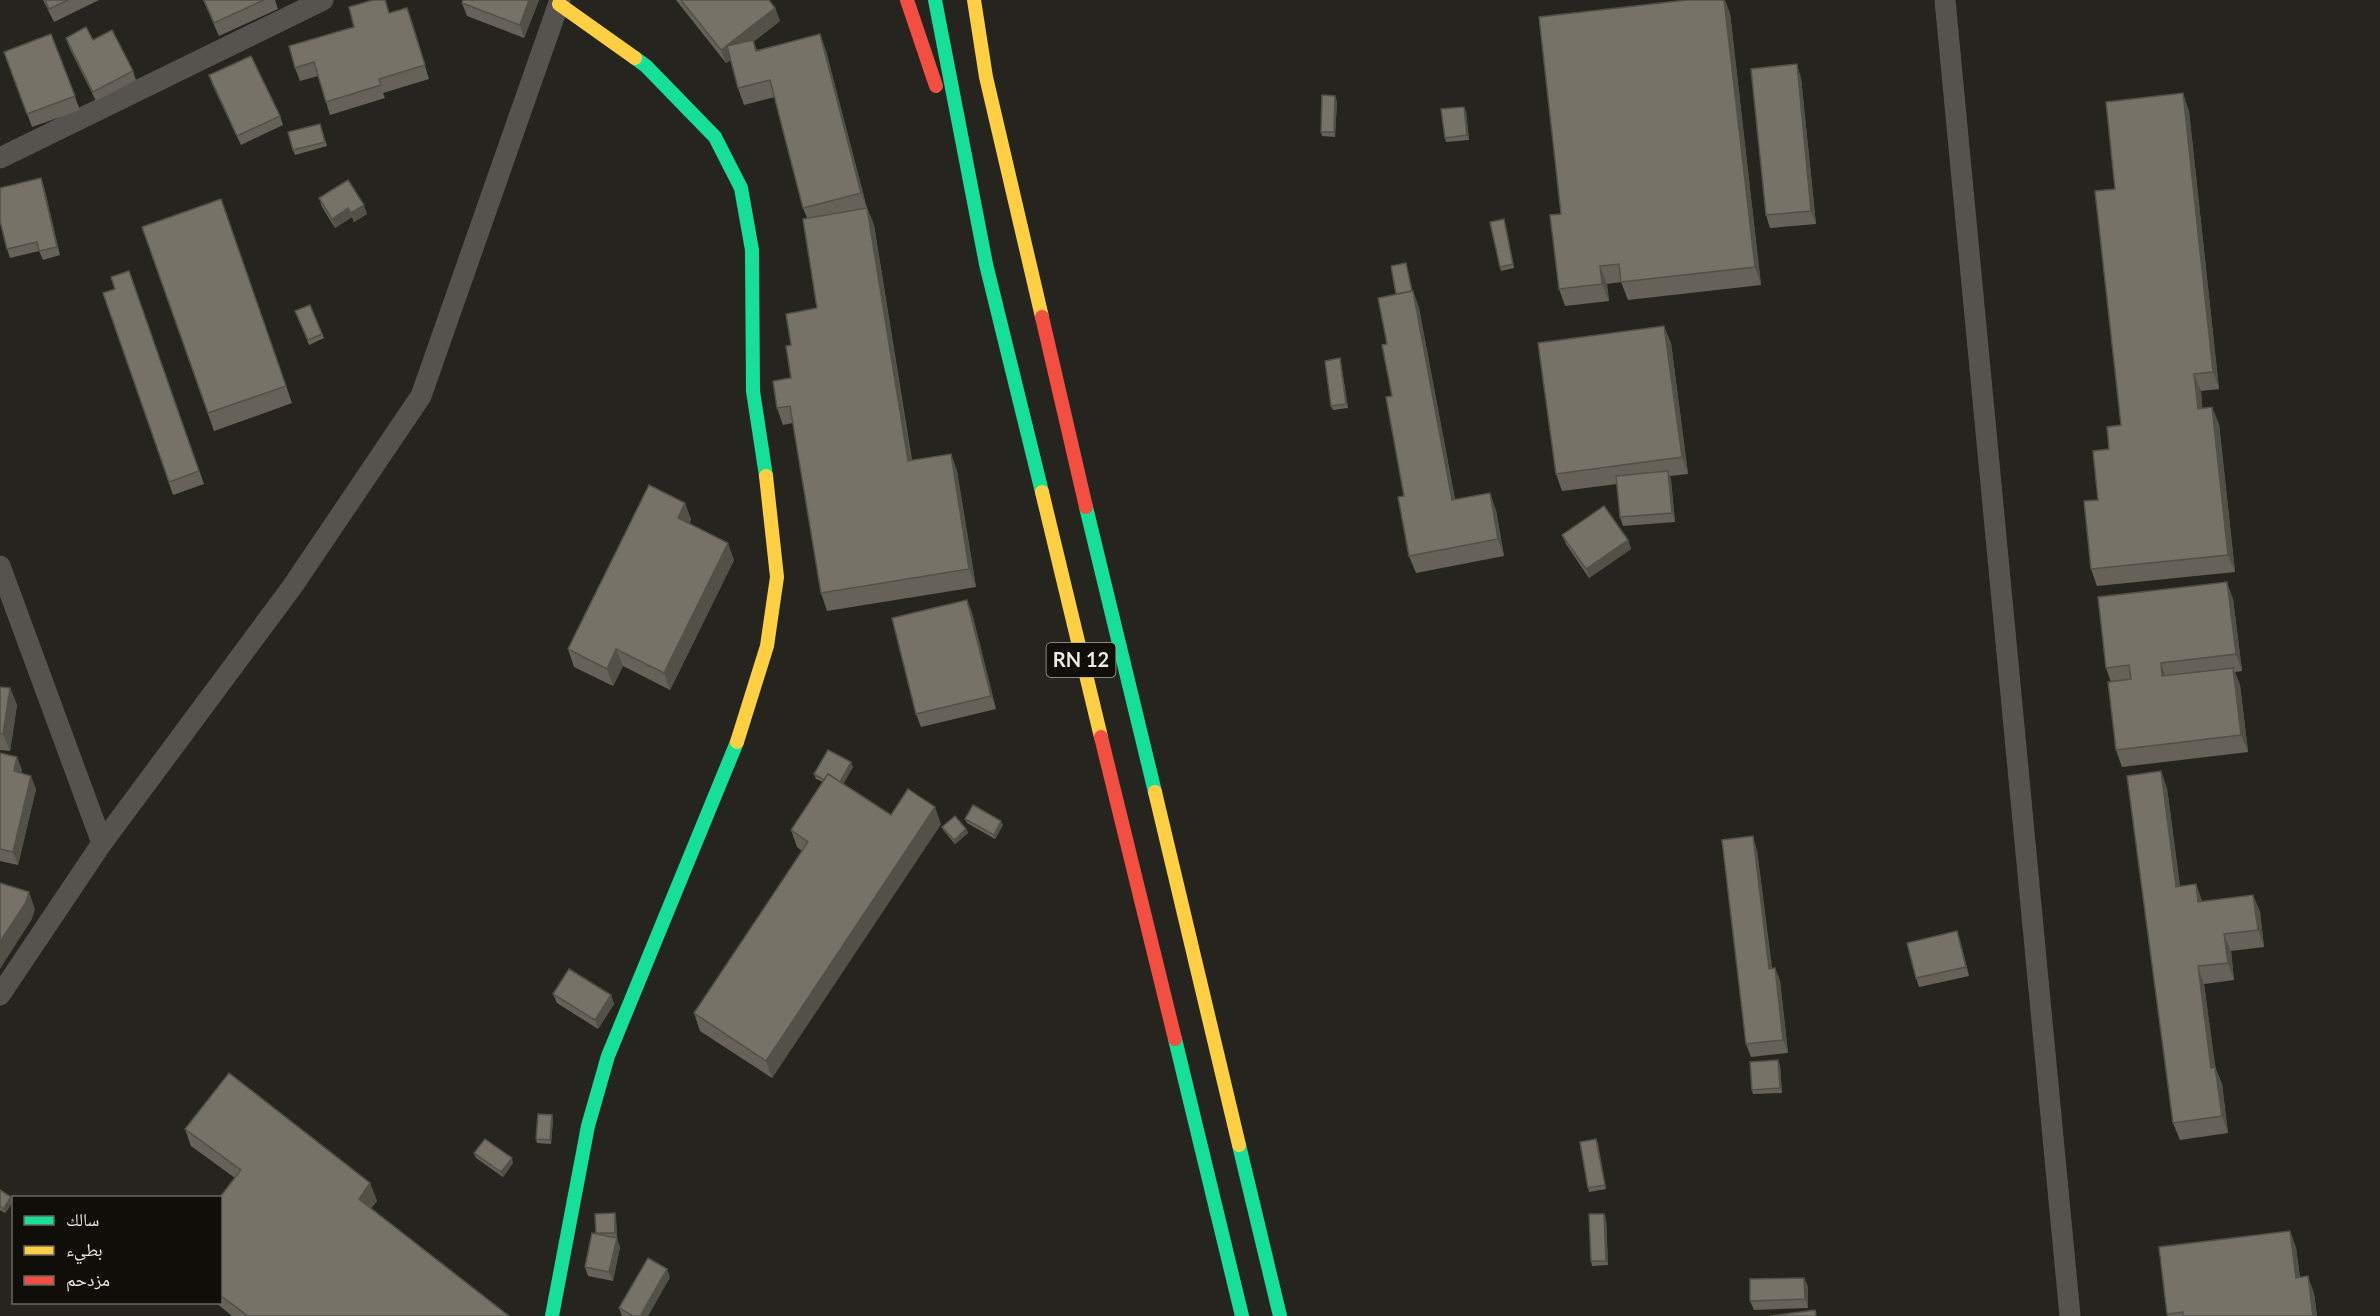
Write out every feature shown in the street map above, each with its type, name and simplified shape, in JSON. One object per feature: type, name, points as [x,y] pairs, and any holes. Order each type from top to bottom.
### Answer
[{"type":"main road","points":[[907,0],[934,82],[964,143]]},
{"type":"main road","name":"RN 12","points":[[935,0],[986,264],[1242,1316]]},
{"type":"main road","name":"RN 12","points":[[974,0],[986,78],[1074,459],[1280,1316]]},
{"type":"main road","points":[[552,1316],[588,1126],[608,1056],[735,749],[767,646],[777,577],[769,496],[753,391],[752,250],[741,188],[715,137],[646,66],[560,2]]},
{"type":"street","points":[[0,158],[323,0]]},
{"type":"street","points":[[1945,0],[2070,1316]]},
{"type":"street","points":[[0,995],[102,843],[292,587],[421,396],[560,2]]},
{"type":"street","points":[[0,566],[102,843]]},
{"type":"building","points":[[45,0],[68,0],[49,9]]},
{"type":"building","points":[[204,0],[264,0],[214,23]]},
{"type":"building","points":[[373,0],[385,0],[389,13],[407,8],[425,65],[379,79],[381,85],[326,102],[314,62],[295,68],[289,46],[354,27],[349,7]]},
{"type":"building","points":[[463,0],[529,0],[520,25],[462,3]]},
{"type":"building","points":[[681,0],[769,0],[775,8],[721,50]]},
{"type":"building","points":[[1687,0],[1724,0],[1755,267],[1621,282],[1619,264],[1600,266],[1602,284],[1559,289],[1550,215],[1561,214],[1539,17]]},
{"type":"building","points":[[86,27],[93,40],[112,30],[133,71],[93,92],[66,38]]},
{"type":"building","points":[[51,34],[75,96],[27,114],[4,52]]},
{"type":"building","points":[[820,34],[861,193],[803,208],[770,80],[738,88],[727,46],[753,40],[756,51]]},
{"type":"building","points":[[251,56],[280,116],[237,136],[209,75]]},
{"type":"building","points":[[1797,64],[1811,211],[1766,215],[1751,69]]},
{"type":"building","points":[[2183,93],[2213,372],[2194,374],[2198,409],[2212,407],[2228,555],[2091,569],[2084,501],[2098,500],[2093,451],[2109,449],[2107,427],[2121,425],[2095,191],[2115,189],[2106,102]]},
{"type":"building","points":[[1322,95],[1335,96],[1334,132],[1321,132]]},
{"type":"building","points":[[1464,107],[1467,135],[1445,138],[1441,109]]},
{"type":"building","points":[[320,124],[325,142],[293,150],[288,132]]},
{"type":"building","points":[[41,178],[57,247],[39,251],[37,242],[7,249],[0,221],[0,188]]},
{"type":"building","points":[[348,180],[364,205],[351,213],[348,208],[332,219],[319,198]]},
{"type":"building","points":[[221,199],[286,386],[208,413],[142,227]]},
{"type":"building","points":[[867,208],[908,461],[951,454],[969,569],[821,593],[790,406],[777,408],[773,381],[791,378],[786,346],[791,345],[786,314],[817,308],[803,219]]},
{"type":"building","points":[[1504,219],[1513,264],[1500,267],[1490,222]]},
{"type":"building","points":[[1406,263],[1412,291],[1396,294],[1391,266]]},
{"type":"building","points":[[129,271],[199,471],[169,482],[103,293],[115,289],[111,277]]},
{"type":"building","points":[[1413,291],[1452,500],[1490,493],[1498,539],[1409,556],[1398,497],[1404,496],[1386,397],[1392,396],[1382,345],[1387,344],[1378,298]]},
{"type":"building","points":[[310,305],[322,334],[308,340],[295,311]]},
{"type":"building","points":[[1664,326],[1682,457],[1556,474],[1538,343]]},
{"type":"building","points":[[1340,358],[1346,404],[1331,406],[1325,361]]},
{"type":"building","points":[[1668,471],[1672,513],[1620,517],[1616,476]]},
{"type":"building","points":[[649,485],[685,503],[678,518],[728,543],[664,673],[616,649],[607,669],[568,649]]},
{"type":"building","points":[[1604,506],[1628,540],[1586,569],[1562,535]]},
{"type":"building","points":[[2227,582],[2236,654],[2161,663],[2162,676],[2233,668],[2241,735],[2116,750],[2108,682],[2131,679],[2129,665],[2106,668],[2098,597]]},
{"type":"building","points":[[967,600],[991,696],[916,714],[892,618]]},
{"type":"building","points":[[0,687],[10,688],[3,734],[0,734]]},
{"type":"building","points":[[828,750],[851,762],[840,782],[828,774],[824,780],[814,774]]},
{"type":"building","points":[[0,753],[17,757],[14,771],[31,776],[13,852],[0,849]]},
{"type":"building","points":[[2161,771],[2176,887],[2196,884],[2198,902],[2253,895],[2258,930],[2224,934],[2228,963],[2198,966],[2211,1068],[2215,1067],[2222,1116],[2173,1123],[2127,776]]},
{"type":"building","points":[[828,774],[891,815],[908,789],[935,807],[766,1061],[694,1013],[808,842],[791,830]]},
{"type":"building","points":[[973,805],[1001,821],[994,835],[965,819]]},
{"type":"building","points":[[955,816],[966,829],[954,840],[942,827]]},
{"type":"building","points":[[1753,836],[1769,969],[1775,968],[1783,1040],[1746,1044],[1722,840]]},
{"type":"building","points":[[0,883],[29,892],[26,902],[0,942]]},
{"type":"building","points":[[1957,931],[1966,967],[1916,978],[1907,943]]},
{"type":"building","points":[[569,969],[611,995],[595,1020],[553,994]]},
{"type":"building","points":[[1778,1060],[1780,1088],[1752,1090],[1750,1062]]},
{"type":"building","points":[[229,1073],[370,1183],[359,1199],[509,1316],[248,1316],[222,1296],[221,1196],[241,1170],[185,1129]]},
{"type":"building","points":[[538,1114],[552,1115],[550,1140],[536,1139]]},
{"type":"building","points":[[485,1139],[512,1158],[501,1172],[474,1153]]},
{"type":"building","points":[[1596,1139],[1605,1185],[1588,1188],[1580,1142]]},
{"type":"building","points":[[0,1190],[11,1197],[3,1209],[0,1206]]},
{"type":"building","points":[[615,1213],[615,1233],[596,1233],[595,1214]]},
{"type":"building","points":[[1589,1214],[1604,1214],[1606,1261],[1591,1261]]},
{"type":"building","points":[[2290,1231],[2296,1278],[2308,1276],[2313,1316],[2183,1316],[2183,1312],[2167,1314],[2159,1247]]},
{"type":"building","points":[[592,1233],[617,1238],[609,1272],[585,1267]]},
{"type":"building","points":[[648,1258],[667,1269],[640,1316],[633,1316],[619,1308]]},
{"type":"building","points":[[1804,1278],[1805,1299],[1750,1301],[1750,1279]]},
{"type":"building","points":[[1815,1310],[1816,1316],[1770,1316]]},
{"type":"traffic: fast","points":[[935,0],[986,264],[1042,492]]},
{"type":"traffic: fast","points":[[635,58],[646,66],[715,137],[741,188],[752,250],[753,391],[766,476]]},
{"type":"traffic: fast","points":[[1086,507],[1155,792]]},
{"type":"traffic: fast","points":[[552,1316],[588,1126],[608,1056],[737,742]]},
{"type":"traffic: fast","points":[[1175,1039],[1242,1316]]},
{"type":"traffic: fast","points":[[1239,1145],[1280,1316]]},
{"type":"traffic: slow","points":[[974,0],[986,77],[1042,317]]},
{"type":"traffic: slow","points":[[559,4],[635,58]]},
{"type":"traffic: slow","points":[[737,742],[767,646],[777,577],[766,476]]},
{"type":"traffic: slow","points":[[1042,492],[1101,737]]},
{"type":"traffic: slow","points":[[1155,792],[1239,1145]]},
{"type":"traffic: jam","points":[[907,0],[936,86]]},
{"type":"traffic: jam","points":[[1042,317],[1086,507]]},
{"type":"traffic: jam","points":[[1101,737],[1175,1039]]}]
